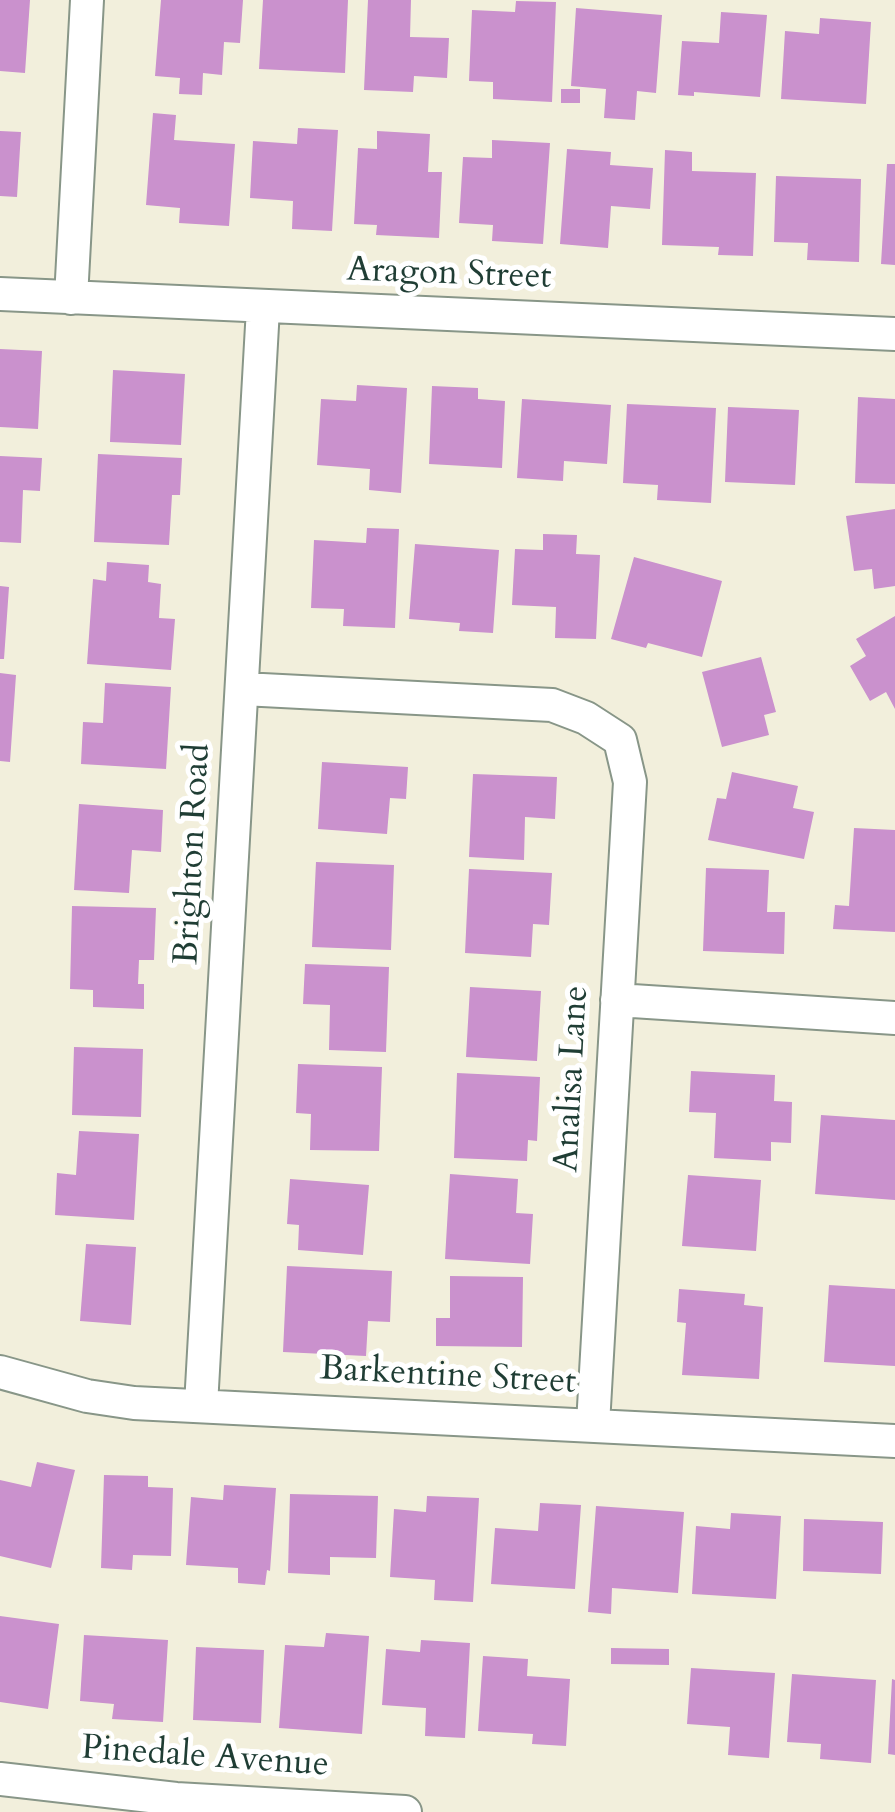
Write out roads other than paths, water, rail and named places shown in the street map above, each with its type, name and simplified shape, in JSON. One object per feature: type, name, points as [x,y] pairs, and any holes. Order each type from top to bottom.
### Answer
[{"type":"street","points":[[72,298],[87,0]]},
{"type":"street","name":"Aragon Street","points":[[0,294],[895,334]]},
{"type":"street","name":"Brighton Road","points":[[201,1405],[244,689],[262,308]]},
{"type":"street","name":"Analisa Lane","points":[[244,689],[552,705],[586,718],[620,740],[630,782],[593,1424]]},
{"type":"street","points":[[617,1000],[895,1018]]},
{"type":"street","name":"Barkentine Street","points":[[0,1372],[87,1396],[134,1404],[895,1441]]},
{"type":"street","name":"Pinedale Avenue","points":[[0,1779],[176,1806],[405,1812]]}]
